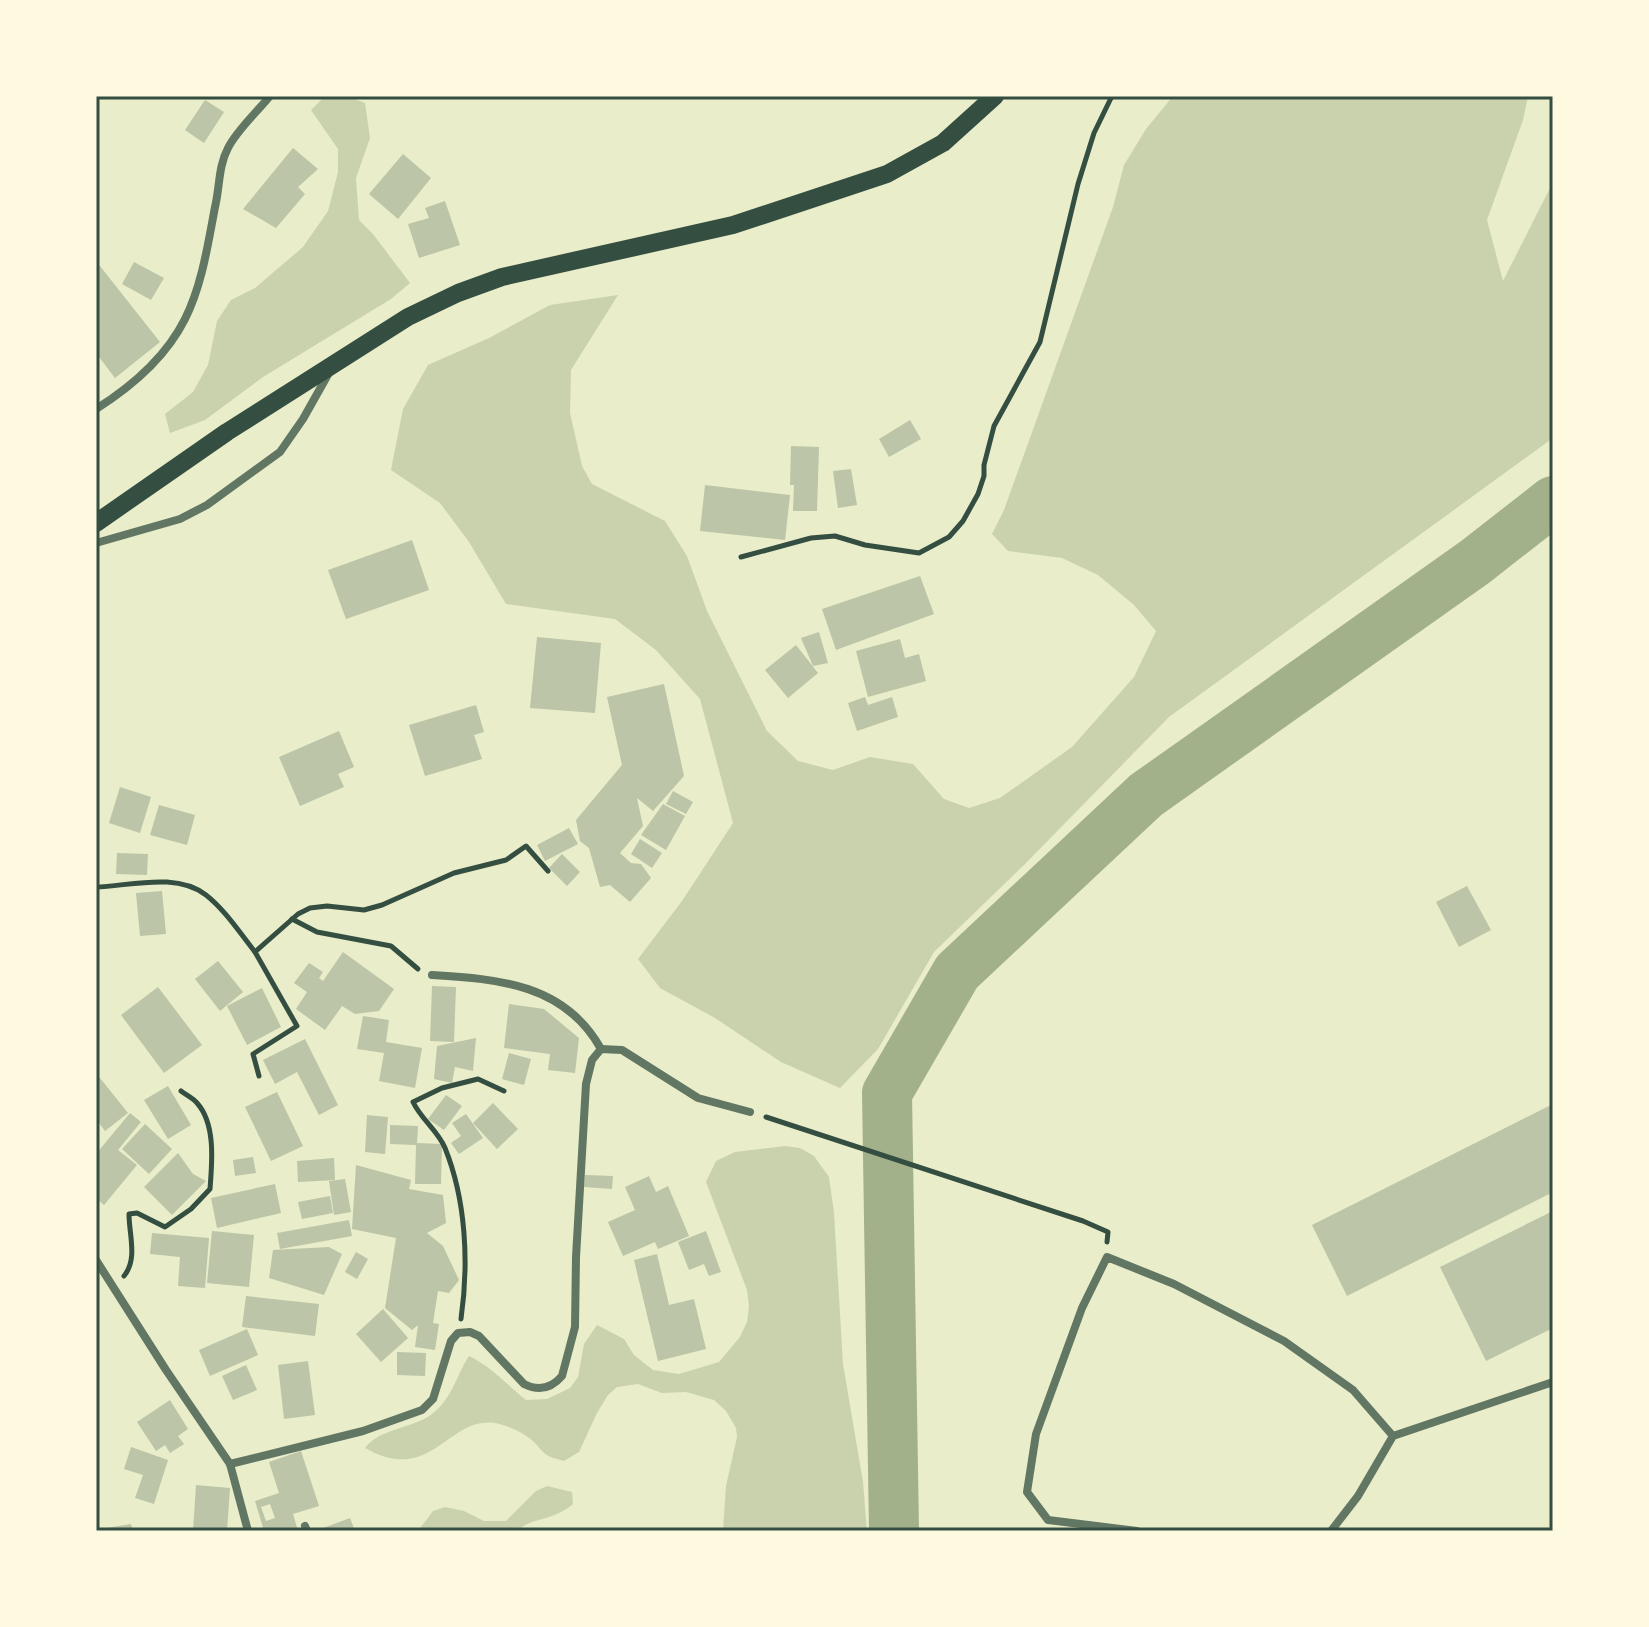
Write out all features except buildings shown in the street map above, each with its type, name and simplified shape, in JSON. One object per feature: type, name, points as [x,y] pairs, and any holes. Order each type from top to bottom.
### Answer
[{"type":"main road","points":[[96,523],[227,432],[334,364],[408,317],[458,293],[502,277],[733,225],[887,174],[943,143],[995,96]]},
{"type":"street","points":[[96,409],[128,389],[159,356],[184,321],[201,271],[216,204],[218,174],[228,146],[270,96]]},
{"type":"street","points":[[96,543],[180,519],[207,505],[280,452],[334,364]]},
{"type":"street","points":[[432,975],[483,978],[530,988],[568,1008],[590,1029],[601,1049]]},
{"type":"street","points":[[601,1049],[622,1050],[698,1098],[750,1112]]},
{"type":"street","points":[[230,1464],[363,1431],[422,1410],[433,1399],[451,1341],[458,1333],[470,1332],[479,1336],[524,1384],[540,1389],[558,1381],[565,1371],[575,1327],[586,1084],[592,1060],[601,1049]]},
{"type":"street","points":[[1137,1531],[1048,1520],[1027,1492],[1036,1434],[1082,1308],[1107,1257],[1174,1284],[1284,1341],[1353,1390],[1393,1436]]},
{"type":"street","points":[[96,1260],[230,1464],[248,1531]]},
{"type":"street","points":[[1331,1531],[1358,1496],[1393,1436],[1553,1382]]},
{"type":"path","points":[[741,557],[811,538],[835,536],[865,545],[919,553],[949,537],[963,521],[984,476],[994,426],[1040,342],[1078,184],[1094,133],[1112,96]]},
{"type":"path","points":[[255,952],[292,919],[310,908],[327,906],[364,910],[382,905],[454,873],[506,860],[526,846],[548,871]]},
{"type":"path","points":[[96,887],[176,883],[204,893],[255,952],[297,1026],[253,1054],[259,1076]]},
{"type":"path","points":[[292,919],[317,932],[391,946],[416,969],[432,975]]},
{"type":"path","points":[[458,1333],[462,1315],[465,1252],[456,1182],[444,1144],[413,1102],[442,1088],[478,1079],[504,1091]]},
{"type":"path","points":[[114,1285],[128,1272],[133,1255],[129,1214],[137,1213],[165,1227],[191,1209],[210,1189],[212,1156],[208,1128],[198,1103],[181,1091]]},
{"type":"path","points":[[750,1112],[1083,1221],[1108,1232],[1107,1257]]},
{"type":"green space","points":[[325,96],[346,96],[365,103],[370,138],[356,178],[359,220],[410,283],[391,299],[263,377],[205,420],[170,433],[165,414],[193,392],[208,365],[217,321],[231,300],[255,288],[303,247],[328,211],[338,172],[338,149],[311,110]]},
{"type":"green space","points":[[1173,96],[1528,96],[1523,120],[1487,220],[1503,281],[1553,182],[1553,438],[1169,717],[934,952],[878,1049],[840,1088],[781,1062],[715,1018],[660,988],[638,959],[682,901],[733,823],[700,699],[656,650],[615,619],[506,604],[469,542],[440,503],[391,470],[403,409],[428,365],[489,338],[550,305],[618,295],[571,370],[570,413],[582,466],[592,484],[665,521],[687,556],[707,611],[767,731],[798,761],[833,770],[870,757],[913,764],[944,799],[969,808],[1000,798],[1072,747],[1134,677],[1156,631],[1134,605],[1098,575],[1062,558],[1008,551],[992,534],[1004,510],[1113,207],[1124,165],[1146,129]]},
{"type":"green space","points":[[785,1146],[800,1148],[814,1156],[829,1177],[843,1364],[863,1482],[867,1531],[723,1531],[726,1486],[737,1437],[736,1428],[726,1411],[714,1400],[686,1392],[662,1393],[638,1384],[617,1387],[608,1395],[579,1452],[564,1461],[547,1455],[521,1433],[495,1423],[464,1429],[423,1455],[407,1459],[388,1458],[365,1448],[379,1436],[424,1419],[439,1408],[469,1356],[526,1400],[547,1399],[570,1388],[578,1377],[584,1344],[597,1325],[624,1339],[634,1355],[653,1370],[679,1374],[719,1362],[740,1337],[747,1322],[749,1306],[747,1290],[706,1182],[716,1161],[735,1152]]},
{"type":"green space","points":[[547,1486],[572,1492],[573,1504],[517,1531],[422,1531],[421,1527],[433,1511],[445,1507],[464,1511],[484,1521],[506,1521],[536,1491]]},
{"type":"waterway","points":[[894,1531],[887,1093],[957,972],[1146,795],[1475,562],[1553,501]]}]
